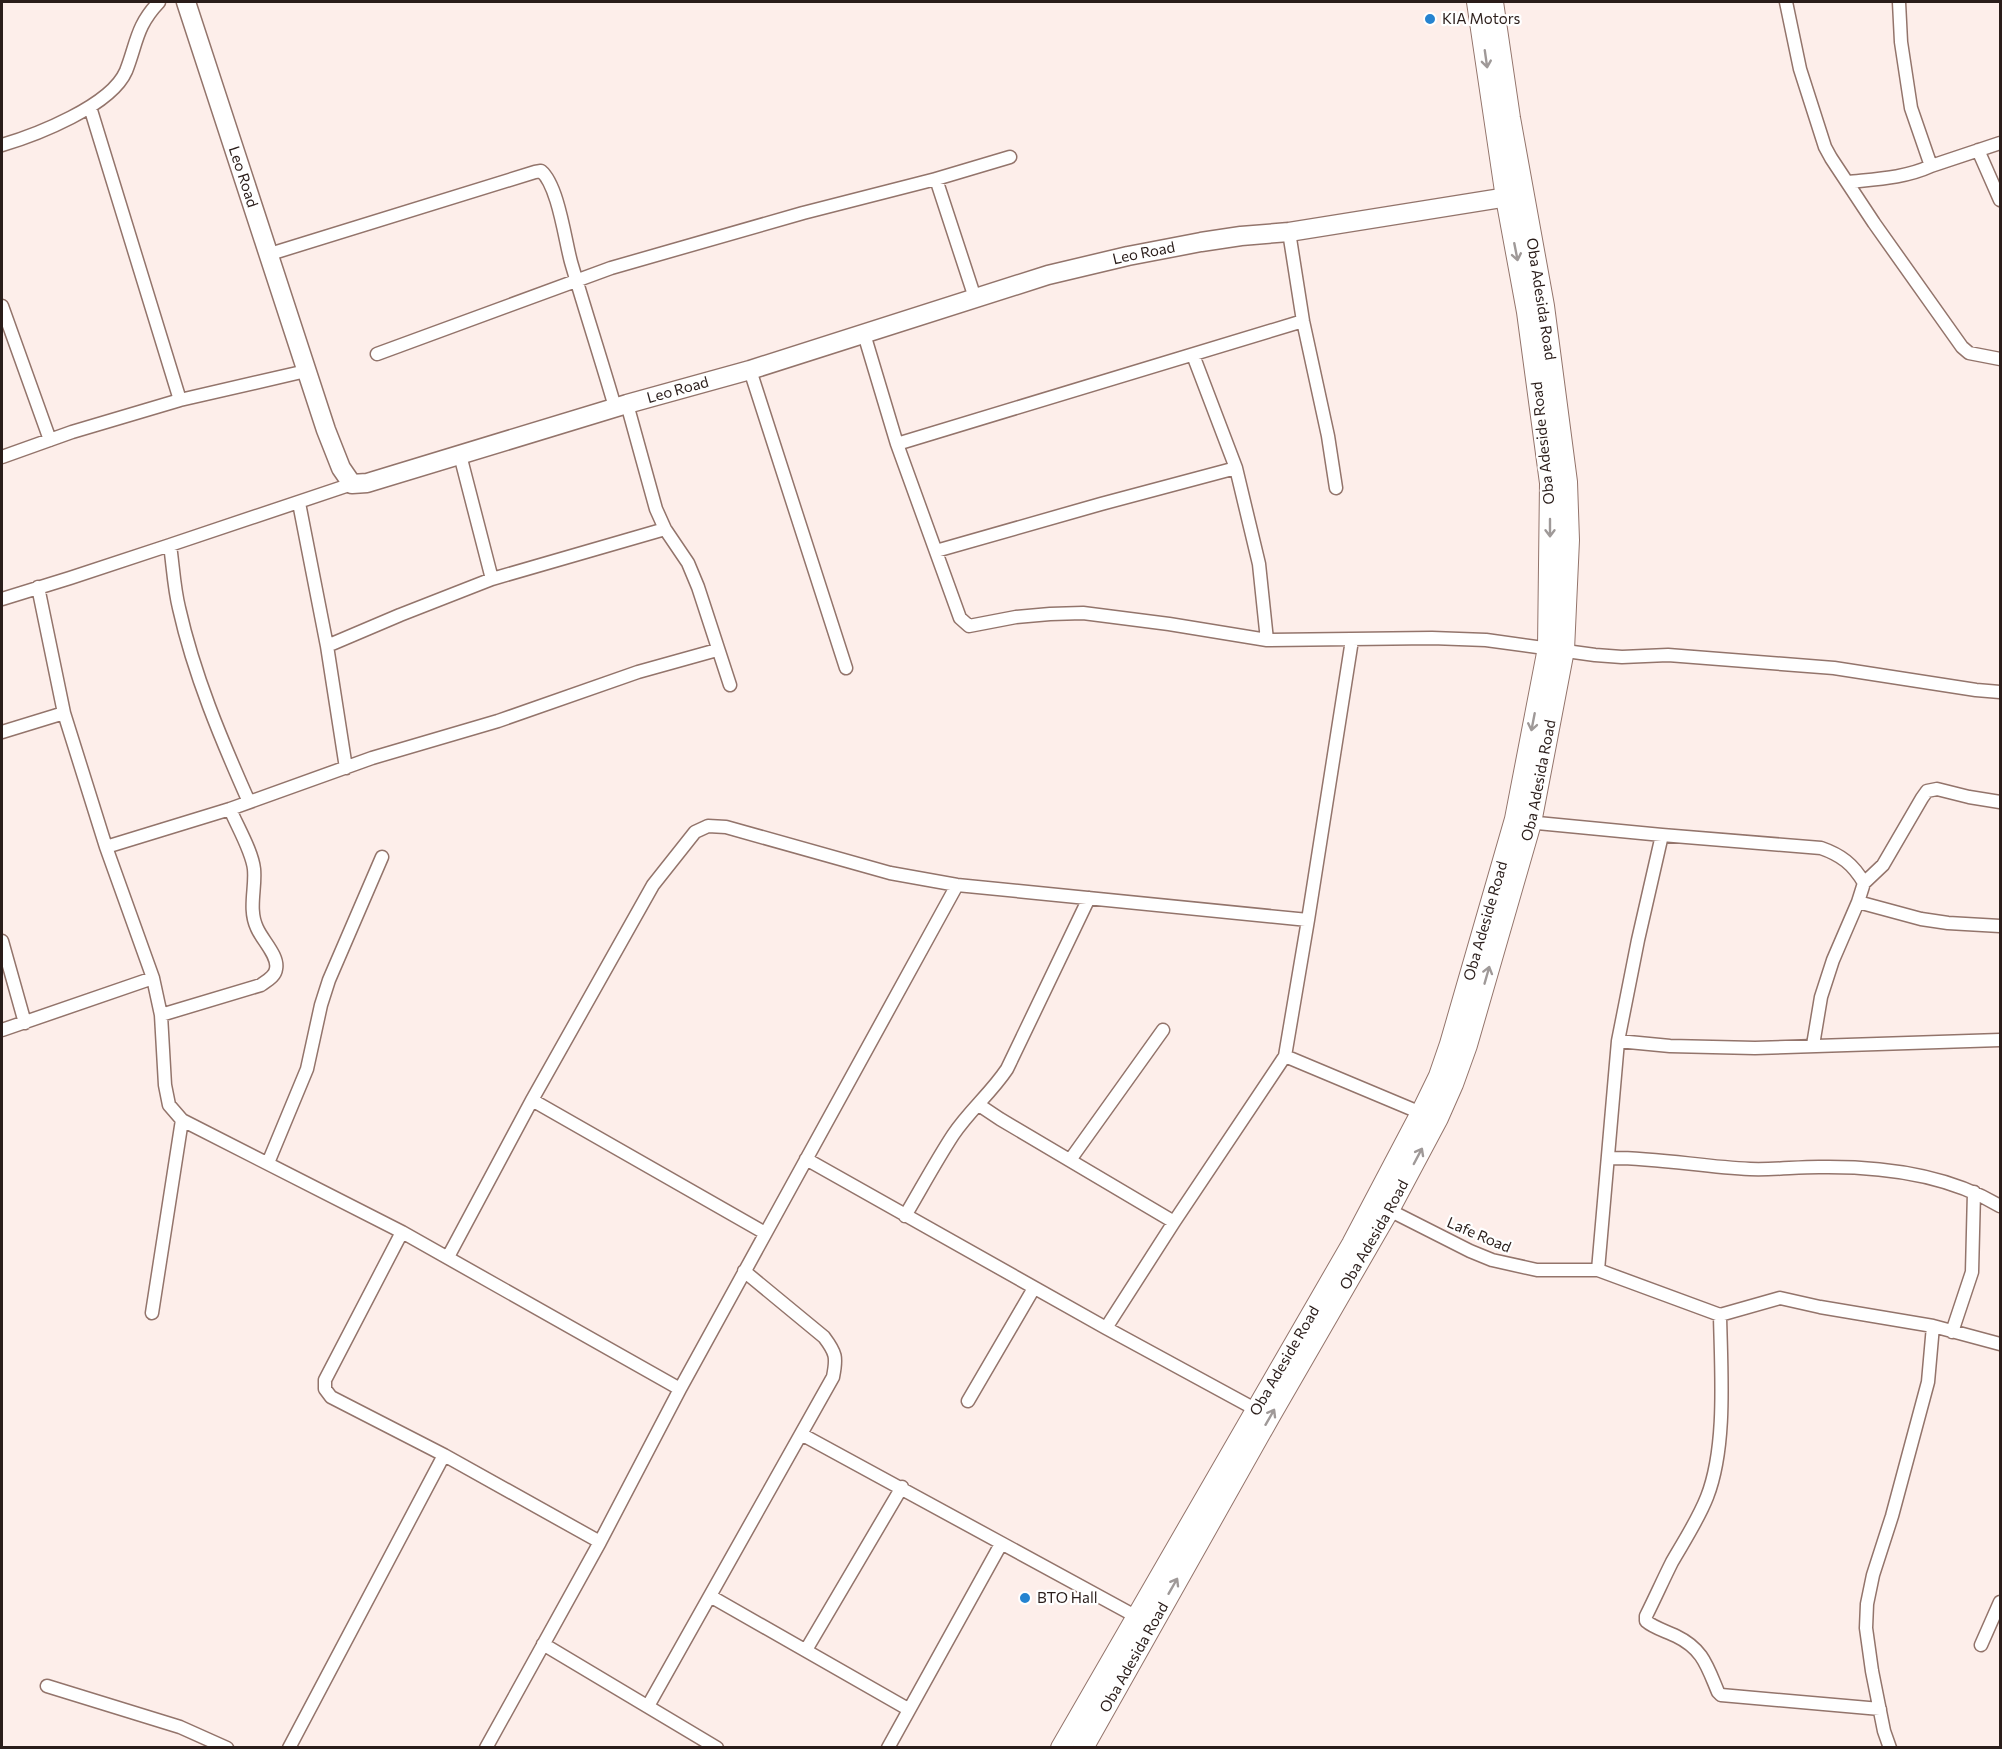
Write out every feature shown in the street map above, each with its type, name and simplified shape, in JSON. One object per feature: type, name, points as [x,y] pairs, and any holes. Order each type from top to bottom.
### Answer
[{"type":"main road","points":[[1477,2],[1514,196]]},
{"type":"main road","name":"Oba Adesida Road","points":[[1083,1748],[1124,1655],[1278,1386],[1389,1210],[1438,1118],[1467,1045],[1523,821],[1556,649],[1569,540],[1567,482],[1544,306],[1514,196],[1493,2]]},
{"type":"main road","name":"Oba Adeside Road","points":[[1061,1748],[1124,1655],[1137,1617],[1256,1409],[1278,1386],[1421,1113],[1439,1076],[1523,821]]},
{"type":"street","points":[[2,145],[69,119],[90,107],[117,84],[125,73],[140,26],[159,2]]},
{"type":"street","name":"Leo Road","points":[[186,2],[270,254],[306,371],[341,468],[352,484],[367,483],[621,406],[750,370],[1048,275],[1128,256],[1231,237],[1289,232],[1514,196]]},
{"type":"street","points":[[1786,2],[1800,69],[1825,147],[1874,223],[1962,347],[1969,353],[2001,359]]},
{"type":"street","points":[[1899,2],[1911,108],[1931,166]]},
{"type":"street","points":[[90,107],[180,400]]},
{"type":"street","points":[[1848,182],[1916,173],[2001,143]]},
{"type":"street","points":[[1978,150],[2001,200]]},
{"type":"street","points":[[377,354],[611,268],[1010,157]]},
{"type":"street","points":[[270,254],[541,171],[549,181],[577,280],[656,509],[665,529],[691,571],[730,685]]},
{"type":"street","points":[[936,179],[975,298]]},
{"type":"street","points":[[1289,232],[1303,321],[1328,436],[1336,488]]},
{"type":"street","points":[[2,306],[50,440]]},
{"type":"street","points":[[897,444],[1303,321]]},
{"type":"street","points":[[864,334],[897,444],[960,618],[969,626],[1016,617],[1083,614],[1169,624],[1267,640],[1432,638],[1486,640],[1622,657],[1668,655],[1822,666],[2001,692]]},
{"type":"street","points":[[1192,355],[1236,468],[1259,564],[1267,640]]},
{"type":"street","points":[[750,370],[846,668]]},
{"type":"street","points":[[2,457],[180,400],[306,371]]},
{"type":"street","points":[[460,455],[492,579]]},
{"type":"street","points":[[936,551],[1236,468]]},
{"type":"street","points":[[2,599],[352,484]]},
{"type":"street","points":[[299,503],[327,646],[346,768]]},
{"type":"street","points":[[327,646],[492,579],[665,529]]},
{"type":"street","points":[[170,545],[178,605],[187,641],[214,720],[249,802]]},
{"type":"street","points":[[38,587],[64,713],[106,847],[153,978],[161,1015],[165,1085],[170,1105],[182,1120],[402,1232],[680,1389]]},
{"type":"street","points":[[1106,1328],[1173,1222],[1285,1056],[1352,640]]},
{"type":"street","points":[[106,847],[230,809],[372,758],[498,721],[638,672],[717,650]]},
{"type":"street","points":[[2,732],[64,713]]},
{"type":"street","points":[[1813,1045],[1821,997],[1833,960],[1864,883],[1883,865],[1927,791],[1937,789],[2001,802]]},
{"type":"street","points":[[161,1015],[261,985],[271,978],[276,970],[275,961],[256,927],[253,914],[254,869],[230,809]]},
{"type":"street","points":[[1523,821],[1662,836],[1821,848],[1839,855],[1855,868],[1864,883]]},
{"type":"street","points":[[448,1257],[532,1100],[653,885],[695,832],[708,826],[726,827],[890,873],[957,885],[1308,920]]},
{"type":"street","points":[[1662,836],[1618,1041],[1598,1270],[1720,1315],[1780,1298],[1933,1326],[2001,1344]]},
{"type":"street","points":[[268,1163],[307,1069],[329,980],[382,857]]},
{"type":"street","points":[[486,1748],[600,1542],[744,1271],[957,885]]},
{"type":"street","points":[[905,1216],[953,1136],[992,1091],[1015,1054],[1089,898]]},
{"type":"street","points":[[1858,902],[1930,920],[2001,926]]},
{"type":"street","points":[[2,941],[24,1023]]},
{"type":"street","points":[[2,1030],[153,978]]},
{"type":"street","points":[[1070,1160],[1163,1030]]},
{"type":"street","points":[[1618,1041],[1706,1048],[1755,1048],[2001,1040]]},
{"type":"street","points":[[1285,1056],[1421,1113]]},
{"type":"street","points":[[532,1100],[765,1233]]},
{"type":"street","points":[[979,1105],[1173,1222]]},
{"type":"street","points":[[152,1313],[182,1120]]},
{"type":"street","points":[[1608,1158],[1638,1158],[1750,1169],[1820,1167],[1888,1170],[1943,1181],[1974,1192],[2001,1206]]},
{"type":"street","points":[[806,1159],[1034,1288],[1256,1409]]},
{"type":"street","points":[[1953,1332],[1972,1272],[1975,1234],[1974,1192]]},
{"type":"street","name":"Lafe Road","points":[[1389,1210],[1492,1260],[1537,1270],[1598,1270]]},
{"type":"street","points":[[402,1232],[325,1380],[325,1389],[331,1397],[444,1455],[600,1542]]},
{"type":"street","points":[[648,1706],[833,1377],[836,1361],[834,1351],[824,1337],[744,1271]]},
{"type":"street","points":[[968,1401],[1034,1288]]},
{"type":"street","points":[[1720,1315],[1720,1415],[1718,1452],[1713,1479],[1700,1513],[1646,1616],[1647,1623],[1682,1639],[1697,1649],[1721,1695],[1880,1710]]},
{"type":"street","points":[[1890,1748],[1880,1710],[1866,1628],[1867,1604],[1873,1575],[1892,1516],[1928,1382],[1933,1326]]},
{"type":"street","points":[[801,1434],[1137,1617]]},
{"type":"street","points":[[289,1748],[444,1455]]},
{"type":"street","points":[[806,1650],[902,1487]]},
{"type":"street","points":[[888,1748],[1001,1544]]},
{"type":"street","points":[[710,1596],[908,1709]]},
{"type":"street","points":[[1981,1645],[2001,1602]]},
{"type":"street","points":[[543,1644],[717,1748]]},
{"type":"street","points":[[47,1686],[180,1727],[227,1748]]},
{"type":"place","name":"KIA Motors","points":[[1430,19]]},
{"type":"place","name":"BTO Hall","points":[[1025,1598]]}]
